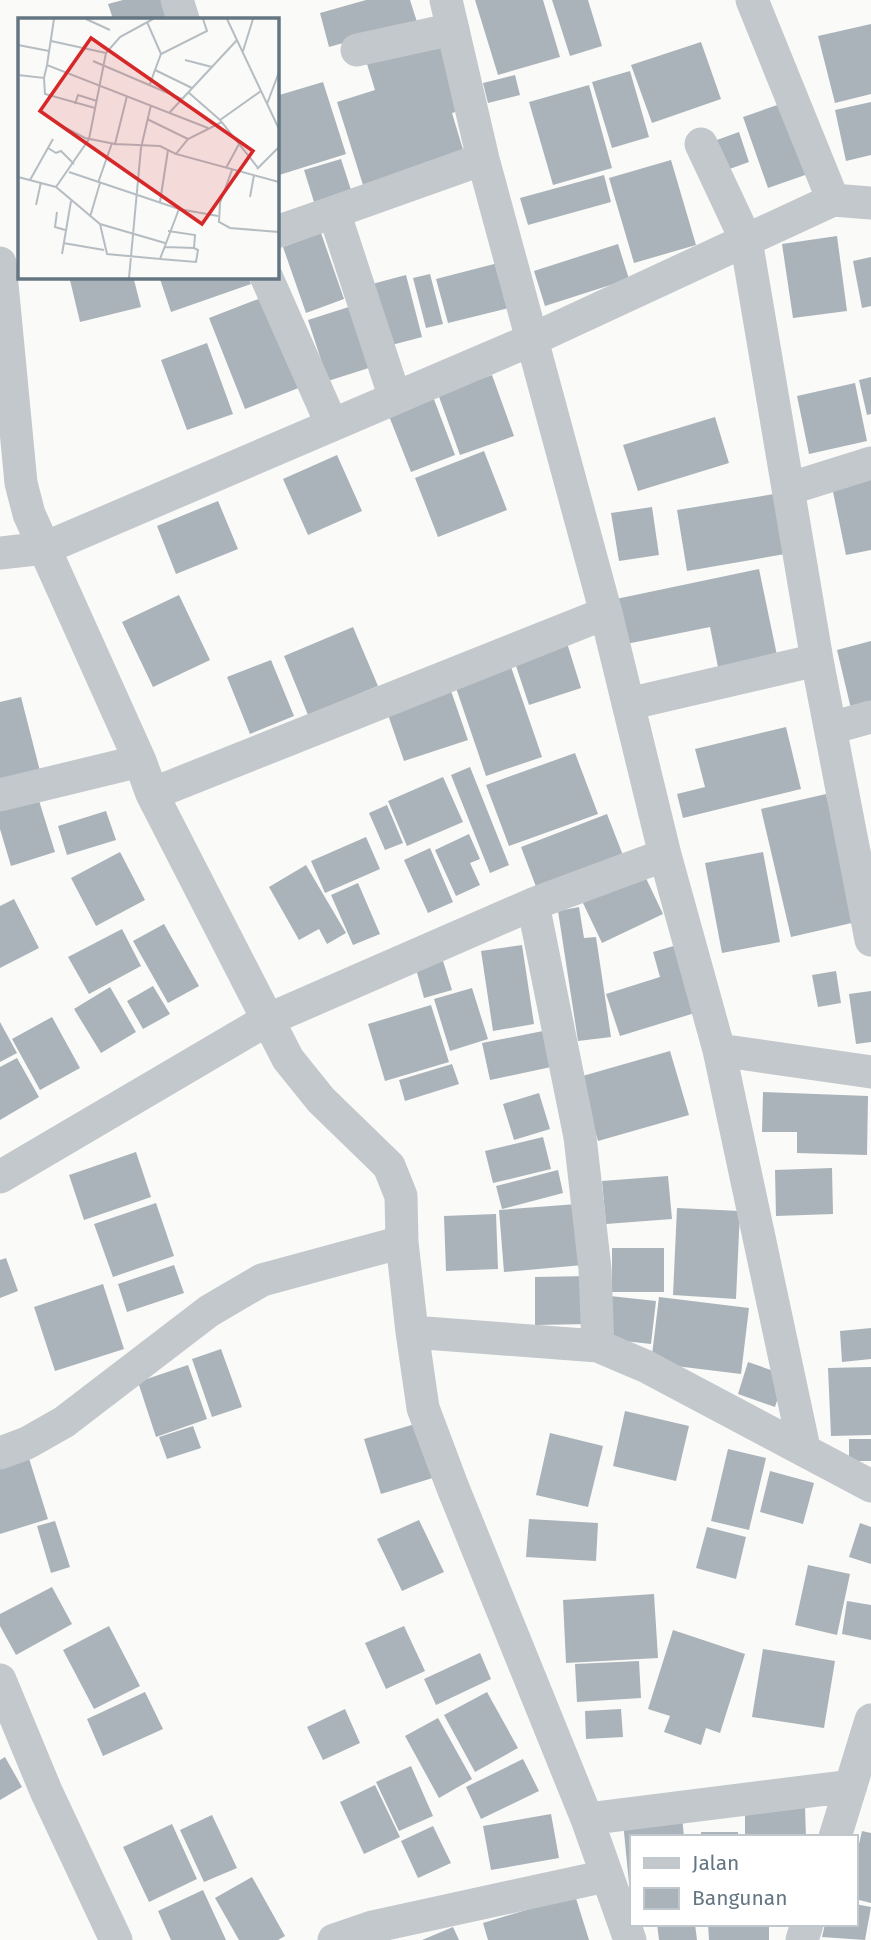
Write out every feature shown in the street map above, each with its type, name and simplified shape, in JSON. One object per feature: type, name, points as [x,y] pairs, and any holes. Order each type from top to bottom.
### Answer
[{"type":"street","points":[[177,0],[183,18]]},
{"type":"street","points":[[752,0],[833,200]]},
{"type":"street","points":[[357,50],[449,15],[483,159],[606,613],[665,855],[719,1050],[804,1448]]},
{"type":"street","points":[[701,144],[746,240],[817,660],[871,940]]},
{"type":"street","points":[[278,231],[483,159]]},
{"type":"street","points":[[0,553],[45,548],[531,340],[833,200],[871,203]]},
{"type":"street","points":[[334,212],[395,398]]},
{"type":"street","points":[[0,263],[21,483],[29,514],[140,761],[152,794],[288,1059],[321,1101],[389,1166],[401,1196],[401,1242],[423,1408],[587,1819],[629,1940]]},
{"type":"street","points":[[267,278],[332,425]]},
{"type":"street","points":[[788,489],[871,463]]},
{"type":"street","points":[[152,794],[606,613]]},
{"type":"street","points":[[628,704],[817,660]]},
{"type":"street","points":[[831,728],[871,717]]},
{"type":"street","points":[[0,795],[140,761]]},
{"type":"street","points":[[0,1177],[267,1020],[533,904],[665,855]]},
{"type":"street","points":[[533,904],[580,1137],[595,1269],[598,1346]]},
{"type":"street","points":[[719,1050],[871,1072]]},
{"type":"street","points":[[0,1453],[27,1443],[64,1422],[209,1311],[262,1280],[401,1242]]},
{"type":"street","points":[[412,1332],[598,1346],[645,1366],[804,1448],[871,1486]]},
{"type":"street","points":[[0,1680],[46,1791],[116,1940]]},
{"type":"street","points":[[836,1835],[871,1720]]},
{"type":"street","points":[[587,1819],[852,1786]]},
{"type":"street","points":[[334,1940],[372,1927],[606,1876]]},
{"type":"building","points":[[123,0],[167,0],[172,18],[113,18],[108,4]]},
{"type":"building","points":[[366,0],[410,0],[417,22],[329,47],[320,13]]},
{"type":"building","points":[[475,0],[543,0],[560,57],[498,75]]},
{"type":"building","points":[[552,0],[588,0],[602,46],[570,56]]},
{"type":"building","points":[[871,24],[871,94],[835,103],[818,36]]},
{"type":"building","points":[[440,41],[462,110],[452,113],[464,153],[363,185],[337,102],[375,90],[367,64]]},
{"type":"building","points":[[701,42],[721,99],[652,123],[631,65]]},
{"type":"building","points":[[630,71],[649,137],[612,148],[592,82]]},
{"type":"building","points":[[515,75],[520,95],[488,103],[483,83]]},
{"type":"building","points":[[323,82],[346,154],[278,175],[278,95]]},
{"type":"building","points":[[589,85],[612,168],[553,185],[529,102]]},
{"type":"building","points":[[871,102],[871,155],[846,161],[835,110]]},
{"type":"building","points":[[783,103],[808,174],[768,188],[743,117]]},
{"type":"building","points":[[739,132],[749,162],[724,171],[714,141]]},
{"type":"building","points":[[341,159],[351,190],[314,202],[304,170]]},
{"type":"building","points":[[671,160],[696,245],[634,263],[609,178]]},
{"type":"building","points":[[604,175],[611,202],[528,225],[520,198]]},
{"type":"building","points":[[321,233],[344,299],[306,313],[283,247]]},
{"type":"building","points":[[837,236],[847,311],[793,318],[782,244]]},
{"type":"building","points":[[618,244],[629,279],[545,306],[534,271]]},
{"type":"building","points":[[871,257],[871,306],[862,308],[853,261]]},
{"type":"building","points":[[502,262],[513,307],[448,323],[436,279]]},
{"type":"building","points":[[430,274],[443,324],[426,328],[413,278]]},
{"type":"building","points":[[406,275],[422,337],[388,346],[372,284]]},
{"type":"building","points":[[69,278],[134,278],[141,307],[80,322]]},
{"type":"building","points":[[160,278],[249,278],[251,284],[171,312]]},
{"type":"building","points":[[266,296],[301,387],[245,409],[209,318]]},
{"type":"building","points":[[355,305],[375,366],[328,381],[308,320]]},
{"type":"building","points":[[207,343],[233,414],[187,430],[161,360]]},
{"type":"building","points":[[492,375],[514,436],[460,455],[438,394]]},
{"type":"building","points":[[871,377],[871,414],[867,415],[859,380]]},
{"type":"building","points":[[855,383],[867,441],[809,454],[797,396]]},
{"type":"building","points":[[432,394],[455,455],[411,472],[387,411]]},
{"type":"building","points":[[715,417],[729,463],[638,491],[623,445]]},
{"type":"building","points":[[484,451],[507,510],[438,537],[415,478]]},
{"type":"building","points":[[337,455],[362,511],[308,535],[283,479]]},
{"type":"building","points":[[871,474],[871,550],[846,555],[831,482]]},
{"type":"building","points":[[774,494],[785,554],[687,571],[677,510]]},
{"type":"building","points":[[218,501],[238,549],[176,574],[157,526]]},
{"type":"building","points":[[652,507],[659,555],[619,561],[611,513]]},
{"type":"building","points":[[759,569],[779,665],[720,677],[710,627],[626,644],[616,599]]},
{"type":"building","points":[[179,595],[210,660],[153,687],[122,622]]},
{"type":"building","points":[[353,627],[378,686],[308,715],[284,656]]},
{"type":"building","points":[[871,641],[871,709],[852,713],[837,650]]},
{"type":"building","points":[[567,643],[581,688],[529,705],[514,660]]},
{"type":"building","points":[[271,660],[294,716],[250,734],[227,677]]},
{"type":"building","points":[[509,661],[542,757],[486,776],[453,679]]},
{"type":"building","points":[[450,688],[468,740],[404,761],[386,709]]},
{"type":"building","points":[[21,697],[41,775],[0,785],[0,702]]},
{"type":"building","points":[[786,727],[801,789],[683,818],[677,794],[705,787],[695,749]]},
{"type":"building","points":[[575,753],[598,814],[509,846],[486,785]]},
{"type":"building","points":[[470,767],[509,865],[490,873],[451,775]]},
{"type":"building","points":[[443,777],[463,822],[407,846],[388,801]]},
{"type":"building","points":[[36,791],[55,852],[11,866],[0,829],[0,802]]},
{"type":"building","points":[[826,794],[856,922],[791,937],[761,809]]},
{"type":"building","points":[[387,805],[403,843],[385,850],[369,813]]},
{"type":"building","points":[[106,811],[116,840],[67,855],[58,826]]},
{"type":"building","points":[[607,814],[624,858],[538,892],[521,847]]},
{"type":"building","points":[[469,834],[480,859],[470,863],[480,885],[456,896],[435,850]]},
{"type":"building","points":[[366,837],[380,869],[325,893],[311,861]]},
{"type":"building","points":[[430,848],[453,902],[428,913],[404,860]]},
{"type":"building","points":[[120,852],[145,900],[96,926],[71,878]]},
{"type":"building","points":[[763,852],[780,942],[722,953],[705,863]]},
{"type":"building","points":[[306,865],[346,933],[327,944],[319,929],[299,940],[269,887]]},
{"type":"building","points":[[643,872],[663,914],[602,943],[582,901]]},
{"type":"building","points":[[358,883],[380,934],[353,945],[331,895]]},
{"type":"building","points":[[14,899],[39,948],[0,968],[0,906]]},
{"type":"building","points":[[579,907],[584,938],[596,937],[611,1037],[578,1041],[558,911]]},
{"type":"building","points":[[164,924],[199,986],[168,1003],[133,941]]},
{"type":"building","points":[[122,929],[141,966],[89,994],[68,957]]},
{"type":"building","points":[[522,945],[534,1024],[493,1031],[481,951]]},
{"type":"building","points":[[677,945],[698,1012],[620,1036],[606,994],[660,977],[653,952]]},
{"type":"building","points":[[443,961],[452,990],[424,998],[416,969]]},
{"type":"building","points":[[836,971],[841,1003],[818,1007],[812,975]]},
{"type":"building","points":[[153,986],[170,1014],[143,1029],[127,1001]]},
{"type":"building","points":[[110,987],[136,1032],[101,1053],[74,1009]]},
{"type":"building","points":[[472,988],[488,1039],[450,1051],[434,999]]},
{"type":"building","points":[[871,991],[871,1042],[856,1044],[849,994]]},
{"type":"building","points":[[431,1005],[449,1062],[385,1081],[368,1024]]},
{"type":"building","points":[[52,1017],[80,1068],[40,1090],[12,1039]]},
{"type":"building","points":[[0,1022],[17,1053],[0,1062]]},
{"type":"building","points":[[543,1031],[551,1067],[490,1080],[482,1043]]},
{"type":"building","points":[[670,1051],[689,1115],[598,1141],[579,1077]]},
{"type":"building","points":[[17,1058],[39,1097],[0,1120],[0,1067]]},
{"type":"building","points":[[452,1064],[459,1084],[405,1101],[399,1080]]},
{"type":"building","points":[[763,1092],[868,1096],[867,1155],[797,1153],[797,1132],[762,1132]]},
{"type":"building","points":[[539,1093],[550,1129],[514,1140],[503,1104]]},
{"type":"building","points":[[543,1137],[551,1169],[493,1183],[485,1151]]},
{"type":"building","points":[[136,1152],[151,1197],[84,1220],[69,1175]]},
{"type":"building","points":[[832,1168],[833,1214],[776,1216],[775,1170]]},
{"type":"building","points":[[558,1170],[563,1193],[502,1209],[496,1186]]},
{"type":"building","points":[[668,1176],[672,1219],[606,1224],[602,1181]]},
{"type":"building","points":[[156,1203],[174,1256],[113,1277],[94,1224]]},
{"type":"building","points":[[577,1204],[583,1265],[504,1272],[499,1210]]},
{"type":"building","points":[[677,1208],[740,1211],[736,1299],[673,1295]]},
{"type":"building","points":[[496,1214],[498,1269],[446,1271],[444,1216]]},
{"type":"building","points":[[612,1248],[664,1248],[664,1292],[612,1292]]},
{"type":"building","points":[[6,1258],[18,1291],[0,1298],[0,1260]]},
{"type":"building","points":[[174,1265],[184,1293],[127,1312],[118,1284]]},
{"type":"building","points":[[590,1276],[591,1324],[535,1325],[535,1277]]},
{"type":"building","points":[[103,1284],[124,1349],[55,1371],[34,1307]]},
{"type":"building","points":[[610,1296],[656,1301],[651,1344],[606,1339]]},
{"type":"building","points":[[659,1297],[749,1308],[741,1374],[651,1363]]},
{"type":"building","points":[[871,1328],[871,1359],[842,1362],[840,1331]]},
{"type":"building","points":[[221,1349],[242,1407],[212,1417],[192,1359]]},
{"type":"building","points":[[748,1362],[785,1375],[775,1407],[738,1394]]},
{"type":"building","points":[[188,1365],[207,1419],[156,1437],[138,1382]]},
{"type":"building","points":[[871,1367],[871,1435],[831,1436],[828,1368]]},
{"type":"building","points":[[625,1411],[689,1426],[676,1481],[613,1466]]},
{"type":"building","points":[[422,1422],[439,1476],[381,1494],[364,1439]]},
{"type":"building","points":[[193,1426],[201,1448],[167,1459],[159,1437]]},
{"type":"building","points":[[550,1433],[603,1446],[588,1507],[536,1495]]},
{"type":"building","points":[[849,1439],[871,1439],[871,1461],[849,1461]]},
{"type":"building","points":[[728,1449],[766,1458],[749,1530],[711,1521]]},
{"type":"building","points":[[27,1452],[48,1519],[0,1534],[0,1460]]},
{"type":"building","points":[[770,1471],[814,1483],[803,1524],[760,1512]]},
{"type":"building","points":[[529,1519],[598,1523],[596,1561],[526,1557]]},
{"type":"building","points":[[419,1520],[444,1572],[402,1591],[377,1539]]},
{"type":"building","points":[[55,1521],[70,1567],[51,1573],[37,1526]]},
{"type":"building","points":[[860,1523],[871,1527],[871,1564],[849,1557]]},
{"type":"building","points":[[707,1527],[746,1537],[736,1579],[696,1568]]},
{"type":"building","points":[[808,1565],[850,1574],[837,1635],[795,1625]]},
{"type":"building","points":[[52,1587],[72,1624],[16,1655],[0,1626],[0,1614]]},
{"type":"building","points":[[654,1594],[658,1658],[566,1663],[563,1600]]},
{"type":"building","points":[[847,1601],[871,1605],[871,1640],[842,1634]]},
{"type":"building","points":[[109,1626],[140,1686],[94,1709],[63,1650]]},
{"type":"building","points":[[404,1626],[425,1671],[386,1689],[365,1643]]},
{"type":"building","points":[[673,1630],[745,1654],[720,1733],[706,1728],[701,1745],[664,1732],[670,1716],[648,1709]]},
{"type":"building","points":[[763,1649],[835,1661],[824,1728],[752,1717]]},
{"type":"building","points":[[480,1653],[491,1679],[436,1705],[424,1679]]},
{"type":"building","points":[[639,1661],[641,1698],[577,1702],[575,1664]]},
{"type":"building","points":[[145,1692],[163,1729],[103,1756],[87,1719]]},
{"type":"building","points":[[487,1692],[518,1748],[475,1772],[444,1715]]},
{"type":"building","points":[[345,1709],[360,1743],[323,1760],[307,1727]]},
{"type":"building","points":[[621,1709],[623,1737],[586,1739],[585,1711]]},
{"type":"building","points":[[438,1718],[472,1779],[439,1798],[405,1736]]},
{"type":"building","points":[[5,1757],[22,1787],[0,1800],[0,1760]]},
{"type":"building","points":[[523,1759],[539,1791],[481,1819],[466,1787]]},
{"type":"building","points":[[411,1766],[433,1816],[399,1831],[376,1782]]},
{"type":"building","points":[[375,1785],[400,1837],[364,1854],[340,1802]]},
{"type":"building","points":[[745,1807],[805,1807],[806,1835],[745,1835]]},
{"type":"building","points":[[551,1814],[559,1858],[491,1870],[483,1826]]},
{"type":"building","points":[[212,1815],[237,1868],[204,1882],[180,1830]]},
{"type":"building","points":[[682,1816],[684,1835],[630,1835],[629,1883],[623,1822]]},
{"type":"building","points":[[172,1824],[197,1879],[149,1902],[123,1847]]},
{"type":"building","points":[[433,1826],[451,1863],[418,1878],[401,1841]]},
{"type":"building","points":[[862,1831],[871,1833],[871,1903],[857,1900],[857,1852]]},
{"type":"building","points":[[701,1832],[738,1832],[738,1835],[701,1835]]},
{"type":"building","points":[[252,1877],[285,1936],[278,1940],[239,1940],[215,1898]]},
{"type":"building","points":[[203,1890],[226,1940],[171,1940],[158,1911]]},
{"type":"building","points":[[575,1895],[589,1940],[488,1940],[483,1923]]},
{"type":"building","points":[[857,1904],[871,1907],[865,1940],[822,1937],[825,1926],[857,1926]]},
{"type":"building","points":[[657,1926],[695,1926],[697,1940],[659,1940]]},
{"type":"building","points":[[708,1926],[769,1926],[769,1940],[709,1940]]},
{"type":"building","points":[[453,1927],[459,1940],[422,1940]]}]
